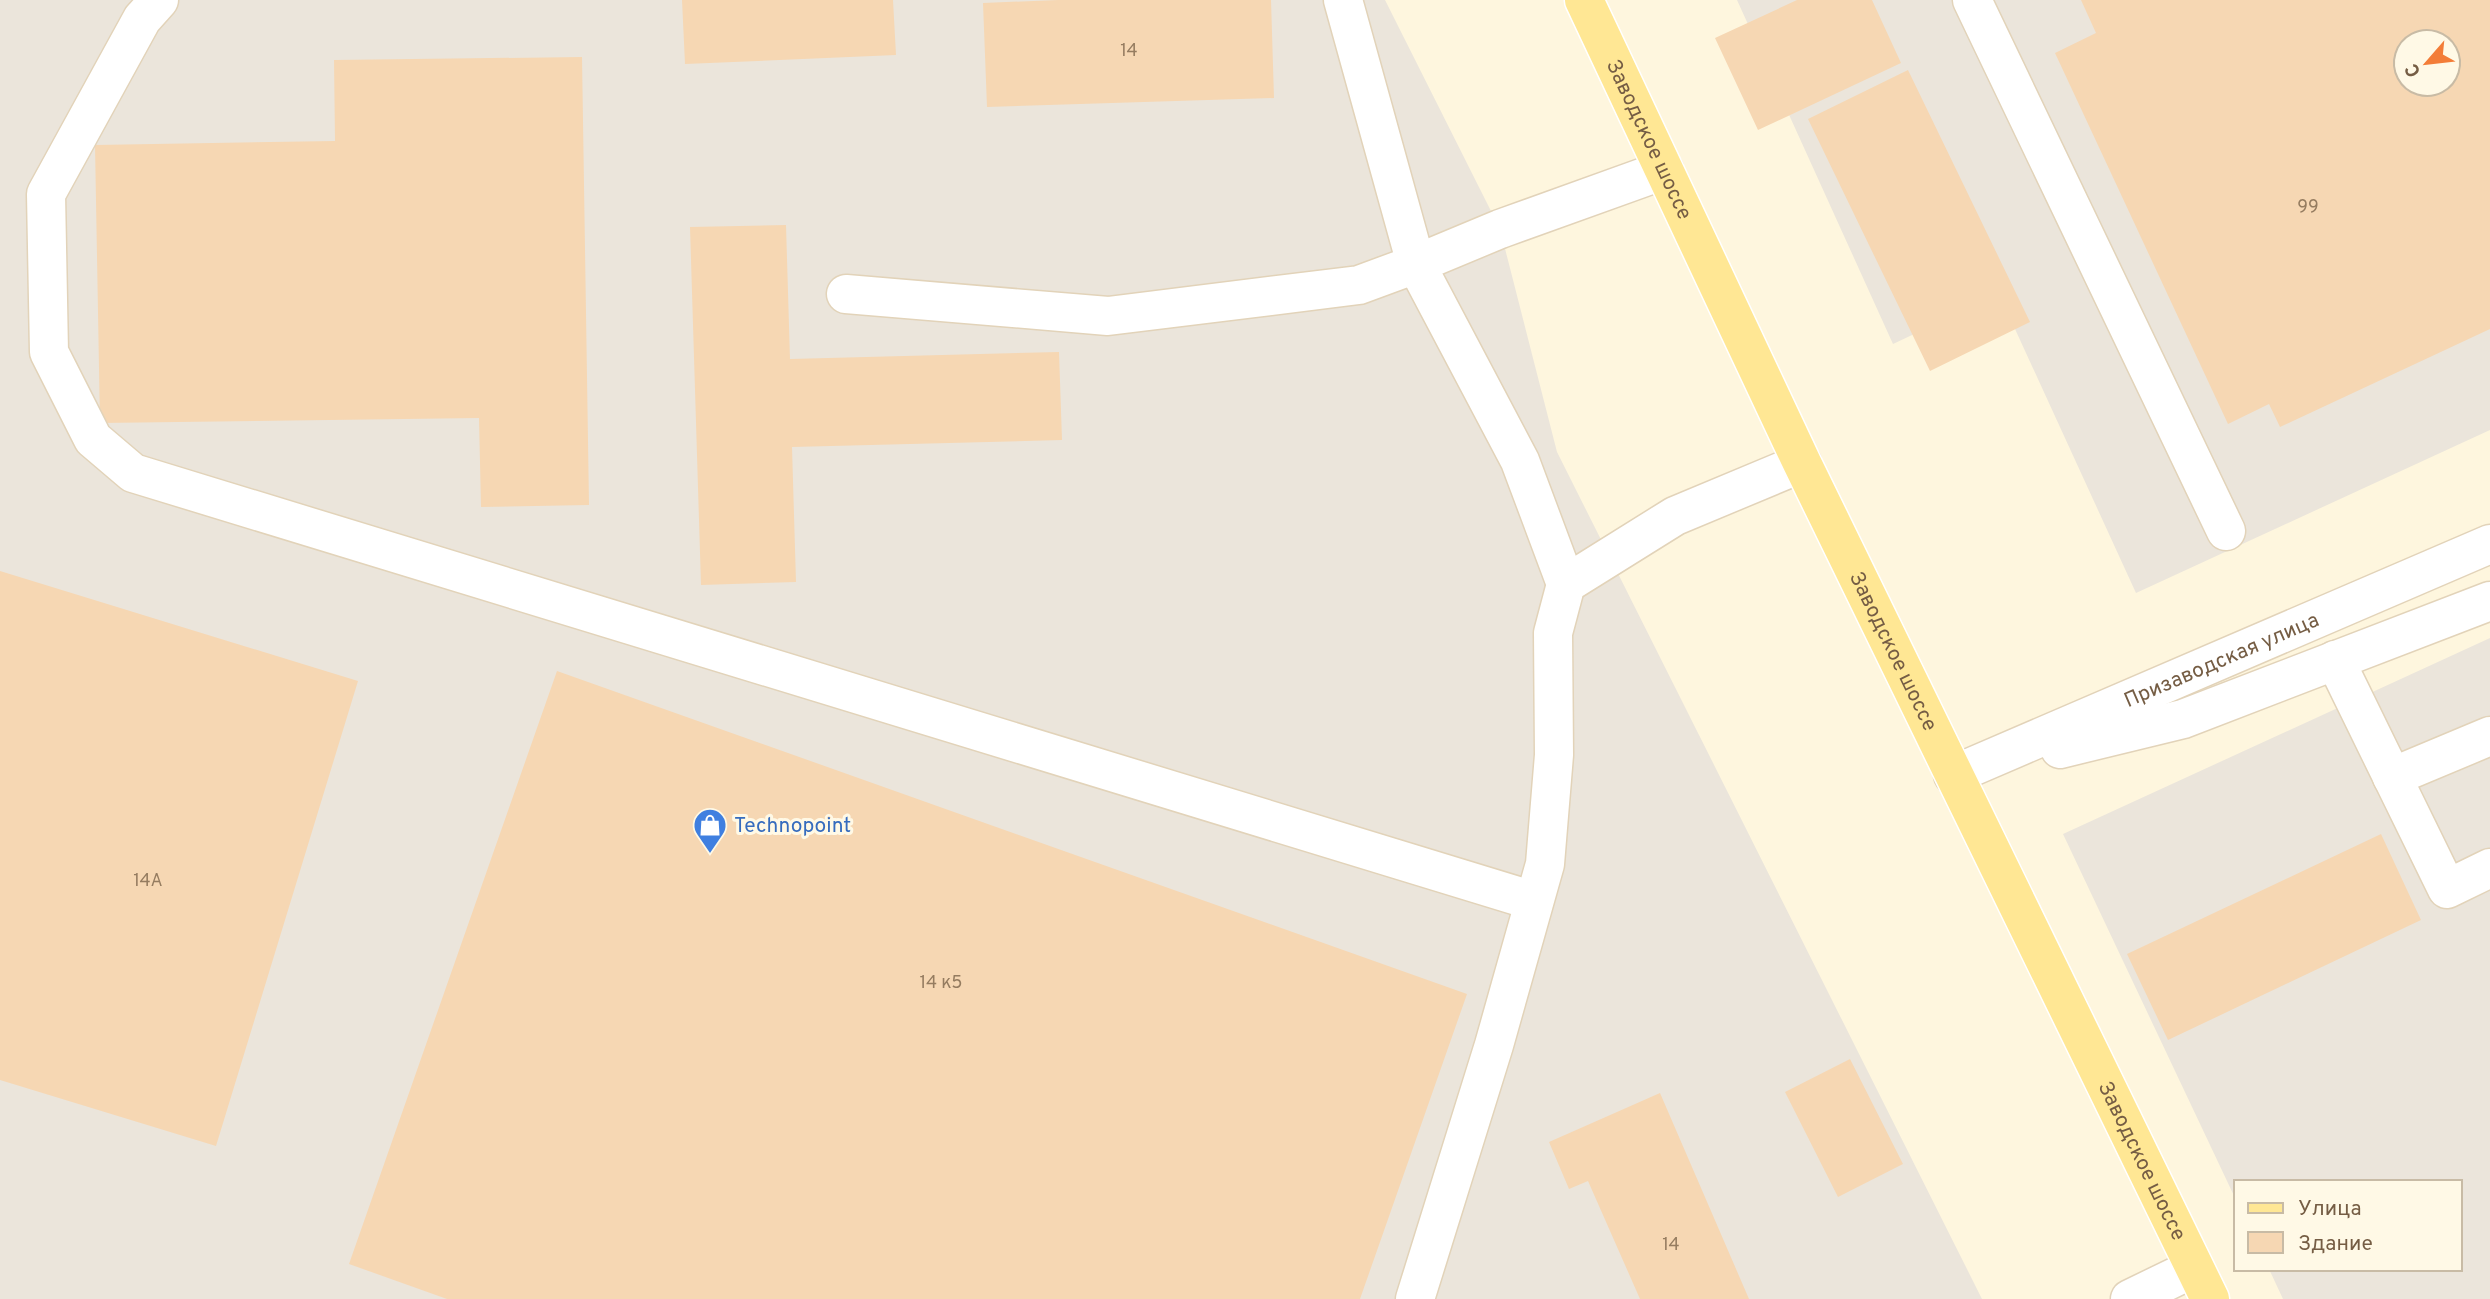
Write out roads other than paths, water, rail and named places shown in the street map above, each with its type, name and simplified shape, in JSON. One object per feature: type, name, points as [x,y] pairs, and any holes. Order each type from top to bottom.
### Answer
[{"type":"main road","name":"Заводское шоссе","points":[[1584,0],[1802,463],[2202,1283]]},
{"type":"street","points":[[159,0],[142,19],[46,194],[49,352],[93,439],[133,473],[1534,901]]},
{"type":"street","points":[[1343,0],[1416,264],[1520,461],[1566,584],[1553,633],[1554,755],[1545,864],[1494,1045],[1415,1299]]},
{"type":"street","points":[[1972,0],[2227,531]]},
{"type":"street","points":[[846,294],[1108,316],[1359,285],[1500,229],[1664,170]]},
{"type":"street","points":[[1566,584],[1675,516],[1802,463]]},
{"type":"street","name":"Призаводская улица","points":[[1953,775],[2490,544]]},
{"type":"street","points":[[1953,775],[2183,719],[2490,601]]},
{"type":"street","points":[[2335,660],[2447,889],[2490,868]]},
{"type":"street","points":[[2392,778],[2490,736]]},
{"type":"street","points":[[2130,1299],[2202,1283]]},
{"type":"place","name":"Technopoint","points":[[710,855]]}]
